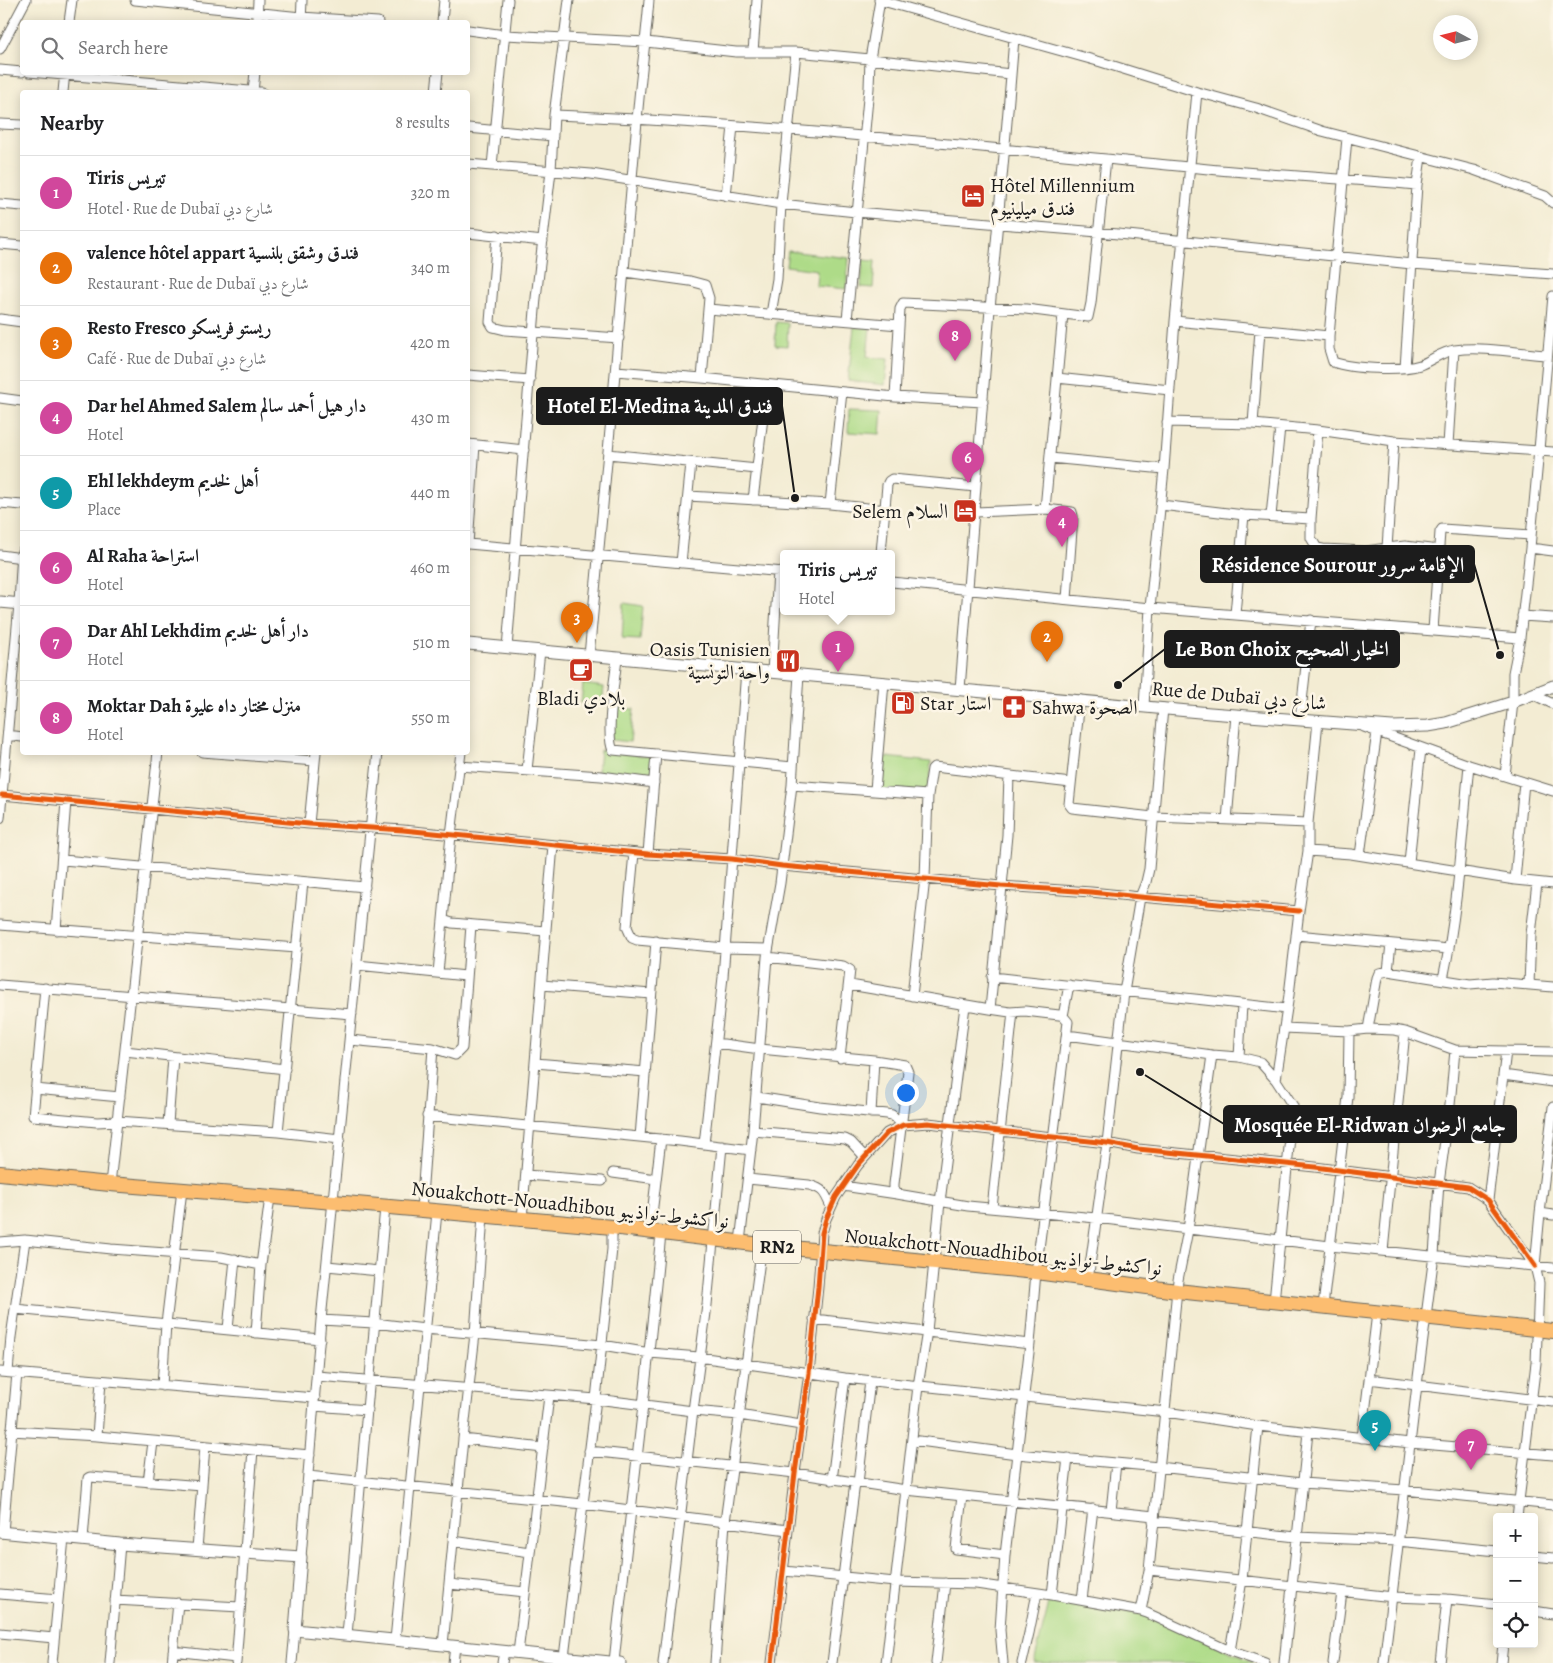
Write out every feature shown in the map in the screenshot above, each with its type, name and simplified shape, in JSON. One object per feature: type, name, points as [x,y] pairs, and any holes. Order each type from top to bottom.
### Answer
[{"type":"highway","name":"Nouakchott-Nouadhibou نواكشوط-نواذيبو","points":[[0,1173],[437,1212],[483,1214],[612,1227],[762,1245],[1036,1272],[1177,1292],[1553,1331]]},
{"type":"street","points":[[0,50],[19,22],[26,0]]},
{"type":"street","points":[[69,20],[72,0]]},
{"type":"street","points":[[135,0],[257,13],[301,20],[302,0]]},
{"type":"street","points":[[257,20],[258,0]]},
{"type":"street","points":[[442,20],[444,0]]},
{"type":"street","points":[[492,166],[508,0]]},
{"type":"street","points":[[507,648],[534,331],[551,171],[554,115],[569,0]]},
{"type":"street","points":[[589,656],[649,0]]},
{"type":"street","points":[[753,52],[757,0]]},
{"type":"street","points":[[847,320],[870,58],[879,0],[1101,62],[1256,108],[1346,138],[1474,170],[1545,196],[1553,203]]},
{"type":"street","points":[[470,30],[505,35],[646,42],[736,52],[796,52],[870,58],[1011,74]]},
{"type":"street","points":[[960,689],[990,307],[1006,149],[1014,38]]},
{"type":"street","points":[[771,314],[777,279],[781,204],[796,52]]},
{"type":"street","points":[[0,70],[20,72]]},
{"type":"street","points":[[63,90],[65,75]]},
{"type":"street","points":[[76,75],[235,90]]},
{"type":"street","points":[[255,75],[256,90]]},
{"type":"street","points":[[436,90],[438,75]]},
{"type":"street","points":[[1144,706],[1150,608],[1161,505],[1175,321],[1197,92]]},
{"type":"street","points":[[554,115],[637,119],[864,136],[1190,168],[1418,185]]},
{"type":"street","points":[[0,124],[20,125]]},
{"type":"street","points":[[726,196],[733,126]]},
{"type":"street","points":[[470,128],[553,136]]},
{"type":"street","points":[[1346,138],[1329,336],[1329,349],[1333,362],[1353,366],[1405,368],[1454,350],[1547,355]]},
{"type":"street","points":[[1405,368],[1421,157]]},
{"type":"street","points":[[895,397],[900,310],[903,303],[1026,309],[1088,317],[1106,159]]},
{"type":"street","points":[[470,164],[591,174],[781,204],[856,212],[1098,232],[1412,264],[1553,274]]},
{"type":"street","points":[[0,204],[20,206]]},
{"type":"street","points":[[470,233],[543,241]]},
{"type":"street","points":[[497,235],[490,322],[493,327],[498,329],[619,338]]},
{"type":"street","points":[[0,244],[20,246]]},
{"type":"street","points":[[625,272],[690,280],[705,285],[709,294],[702,378]]},
{"type":"street","points":[[1505,776],[1513,673],[1520,638],[1538,451],[1549,384],[1547,355],[1553,302]]},
{"type":"street","points":[[708,309],[899,325]]},
{"type":"street","points":[[1045,509],[1063,314]]},
{"type":"street","points":[[0,319],[20,322]]},
{"type":"street","points":[[1175,321],[1329,336]]},
{"type":"street","points":[[1253,424],[1260,330]]},
{"type":"street","points":[[1448,445],[1454,350]]},
{"type":"street","points":[[616,371],[895,397],[983,402]]},
{"type":"street","points":[[470,375],[530,380]]},
{"type":"street","points":[[1057,378],[1170,390]]},
{"type":"street","points":[[754,500],[767,385]]},
{"type":"street","points":[[830,504],[842,392]]},
{"type":"street","points":[[0,398],[20,401]]},
{"type":"street","points":[[1168,422],[1253,424],[1394,440],[1553,452]]},
{"type":"street","points":[[1271,516],[1280,427]]},
{"type":"street","points":[[1318,430],[1311,520],[1311,538],[1317,548],[1366,551],[1405,546],[1439,550]]},
{"type":"street","points":[[1387,548],[1394,440]]},
{"type":"street","points":[[470,478],[471,445],[524,450]]},
{"type":"street","points":[[608,454],[757,469]]},
{"type":"street","points":[[1050,458],[1164,469]]},
{"type":"street","points":[[681,563],[690,463]]},
{"type":"street","points":[[881,550],[889,480],[976,487]]},
{"type":"street","points":[[688,496],[830,504],[886,510]]},
{"type":"street","points":[[0,503],[20,505]]},
{"type":"street","points":[[1161,505],[1244,515],[1311,520]]},
{"type":"street","points":[[975,512],[1045,509],[1068,511],[1073,516],[1067,599]]},
{"type":"street","points":[[1235,614],[1244,515]]},
{"type":"street","points":[[1433,630],[1440,532],[1442,529],[1531,534]]},
{"type":"street","points":[[470,544],[780,572]]},
{"type":"street","points":[[1530,548],[1553,551]]},
{"type":"street","points":[[0,555],[20,558]]},
{"type":"street","points":[[895,582],[967,588],[1150,608],[1520,638]]},
{"type":"street","points":[[772,672],[780,583]]},
{"type":"street","points":[[0,602],[20,604]]},
{"type":"street","points":[[0,818],[2,770],[8,735],[20,614]]},
{"type":"street","points":[[1522,616],[1553,618]]},
{"type":"street","points":[[1300,720],[1311,620]]},
{"type":"street","name":"Rue de Dubaï شارع دبي","points":[[470,644],[1236,715],[1410,728],[1464,719],[1553,686]]},
{"type":"street","points":[[527,770],[540,651]]},
{"type":"street","points":[[617,659],[610,744],[613,750],[793,767]]},
{"type":"street","points":[[704,1144],[723,977],[746,670]]},
{"type":"street","points":[[740,1242],[752,1150],[768,953],[782,866],[792,785],[799,674]]},
{"type":"street","points":[[875,790],[884,682]]},
{"type":"street","points":[[1532,694],[1553,704]]},
{"type":"street","points":[[1080,700],[1069,804],[1074,809],[1153,817],[1308,824]]},
{"type":"street","points":[[1088,1280],[1107,1143],[1124,992],[1140,898],[1149,869],[1164,708]]},
{"type":"street","points":[[1227,820],[1236,715]]},
{"type":"street","points":[[1276,1080],[1308,851],[1308,824],[1318,721]]},
{"type":"street","points":[[1359,725],[1421,749],[1553,791]]},
{"type":"street","points":[[1360,855],[1377,732]]},
{"type":"street","points":[[8,735],[20,737]]},
{"type":"street","points":[[1409,862],[1421,749]]},
{"type":"street","points":[[648,854],[656,754]]},
{"type":"street","points":[[110,1184],[158,755]]},
{"type":"street","points":[[270,755],[315,757],[309,824]]},
{"type":"street","points":[[292,1663],[320,1338],[378,755]]},
{"type":"street","points":[[438,973],[461,755]]},
{"type":"street","points":[[1443,979],[1449,949],[1459,870],[1469,765]]},
{"type":"street","points":[[459,766],[601,776],[654,783]]},
{"type":"street","points":[[912,996],[925,878],[930,771],[934,767],[1071,783]]},
{"type":"street","points":[[990,1009],[1006,835],[1009,776]]},
{"type":"street","points":[[1515,880],[1524,782]]},
{"type":"street","points":[[792,785],[928,795]]},
{"type":"street","points":[[2,795],[648,854],[732,859],[782,866],[1001,886],[1091,892],[1140,898],[1299,911]]},
{"type":"street","points":[[56,930],[63,860],[66,801]]},
{"type":"street","points":[[522,1219],[553,845]]},
{"type":"street","points":[[1308,851],[1360,855],[1515,880],[1553,884]]},
{"type":"street","points":[[634,852],[627,927],[632,938],[768,953],[843,966],[850,970],[850,985],[840,1058]]},
{"type":"street","points":[[63,860],[365,887]]},
{"type":"street","points":[[278,1132],[303,882]]},
{"type":"street","points":[[1529,985],[1531,934],[1537,883]]},
{"type":"street","points":[[443,920],[471,925],[545,931]]},
{"type":"street","points":[[0,924],[297,948]]},
{"type":"street","points":[[350,1040],[433,1048],[456,1056],[462,1048],[471,925]]},
{"type":"street","points":[[1296,936],[1449,949]]},
{"type":"street","points":[[640,1137],[656,941]]},
{"type":"street","points":[[1388,971],[1391,944]]},
{"type":"street","points":[[357,965],[466,976]]},
{"type":"street","points":[[1368,1029],[1379,973],[1388,971],[1470,984],[1494,982],[1553,987]]},
{"type":"street","points":[[992,977],[1242,1005],[1287,1008]]},
{"type":"street","points":[[0,985],[352,1014]]},
{"type":"street","points":[[850,985],[965,1006],[1063,1016],[1068,1022],[1036,1272],[1030,1344],[1005,1555],[1000,1630],[1003,1663]]},
{"type":"street","points":[[1063,1016],[1068,985]]},
{"type":"street","points":[[542,986],[651,994]]},
{"type":"street","points":[[45,988],[32,1114],[34,1116],[97,1122],[117,1121],[278,1132],[340,1139]]},
{"type":"street","points":[[1239,1057],[1242,1005]]},
{"type":"street","points":[[886,1663],[965,1006]]},
{"type":"street","points":[[992,1208],[1014,1012]]},
{"type":"street","points":[[1284,1028],[1349,1031],[1368,1029],[1405,1032],[1455,1050],[1553,1052]]},
{"type":"street","points":[[1323,1306],[1348,1097],[1349,1031]]},
{"type":"street","points":[[1383,1251],[1405,1032]]},
{"type":"street","points":[[1067,1035],[1239,1057],[1260,1062],[1276,1080],[1293,1106],[1274,1302]]},
{"type":"street","points":[[716,1043],[840,1058],[874,1060],[905,1066],[908,1072],[903,1125],[894,1184],[897,1194]]},
{"type":"street","points":[[421,1210],[433,1048]]},
{"type":"street","points":[[1384,1663],[1417,1385],[1427,1317],[1434,1256],[1439,1183],[1450,1105],[1455,1050]]},
{"type":"street","points":[[125,1051],[285,1069]]},
{"type":"street","points":[[1488,1200],[1506,1051]]},
{"type":"street","points":[[1140,1611],[1149,1570],[1177,1292],[1188,1230],[1212,1055]]},
{"type":"street","points":[[168,1124],[173,1057]]},
{"type":"street","points":[[871,1113],[874,1060]]},
{"type":"street","points":[[535,1063],[646,1072]]},
{"type":"street","points":[[1503,1076],[1553,1082]]},
{"type":"street","points":[[35,1089],[120,1097]]},
{"type":"street","points":[[756,1097],[820,1107],[892,1115],[903,1125]]},
{"type":"street","points":[[1517,1513],[1538,1330],[1539,1283],[1536,1266],[1540,1213],[1553,1107]]},
{"type":"street","points":[[428,1116],[752,1150]]},
{"type":"street","points":[[772,1663],[809,1374],[822,1233],[831,1207],[843,1186],[865,1157],[887,1133],[903,1125],[913,1123],[950,1125],[1107,1143],[1138,1149],[1391,1176],[1468,1187],[1488,1200],[1536,1266]]},
{"type":"street","points":[[753,1131],[845,1139],[865,1157]]},
{"type":"street","points":[[614,1662],[642,1404],[650,1353],[656,1232],[656,1179],[661,1139]]},
{"type":"street","points":[[663,1663],[682,1516],[699,1357],[707,1305],[722,1146]]},
{"type":"street","points":[[613,1173],[656,1179]]},
{"type":"street","points":[[526,1176],[602,1181]]},
{"type":"street","points":[[748,1179],[816,1187],[826,1195],[831,1207]]},
{"type":"street","points":[[843,1186],[940,1202],[1096,1218],[1280,1241],[1553,1268]]},
{"type":"street","points":[[162,1386],[166,1324],[182,1190]]},
{"type":"street","points":[[256,1332],[261,1265],[270,1197]]},
{"type":"street","points":[[347,1635],[385,1207]]},
{"type":"street","points":[[395,1640],[424,1329],[437,1212]]},
{"type":"street","points":[[1540,1213],[1553,1215]]},
{"type":"street","points":[[453,1663],[449,1646],[449,1584],[475,1334],[483,1214]]},
{"type":"street","points":[[557,1659],[583,1504],[602,1345],[612,1249],[612,1227]]},
{"type":"street","points":[[0,1242],[25,1240],[236,1259],[261,1265]]},
{"type":"street","points":[[25,1240],[4,1372],[162,1386],[315,1402],[368,1410]]},
{"type":"street","points":[[715,1663],[725,1522],[762,1245]]},
{"type":"street","points":[[228,1329],[236,1259]]},
{"type":"street","points":[[327,1266],[379,1271]]},
{"type":"street","points":[[15,1309],[320,1338]]},
{"type":"street","points":[[1362,1438],[1377,1313]]},
{"type":"street","points":[[814,1319],[1030,1344]]},
{"type":"street","points":[[322,1320],[374,1322],[424,1329],[602,1345],[650,1353],[699,1357],[809,1374],[1166,1412],[1308,1432],[1553,1455]]},
{"type":"street","points":[[18,1373],[1,1532],[120,1544],[301,1557]]},
{"type":"street","points":[[317,1376],[642,1404],[739,1415],[801,1425]]},
{"type":"street","points":[[832,1480],[845,1378]]},
{"type":"street","points":[[1369,1379],[1553,1402]]},
{"type":"street","points":[[97,1436],[101,1381]]},
{"type":"street","points":[[832,1663],[842,1576],[857,1483],[870,1381]]},
{"type":"street","points":[[518,1653],[549,1396]]},
{"type":"street","points":[[1230,1651],[1242,1580],[1258,1426]]},
{"type":"street","points":[[11,1431],[97,1436],[310,1455]]},
{"type":"street","points":[[1284,1663],[1308,1432]]},
{"type":"street","points":[[463,1439],[543,1448]]},
{"type":"street","points":[[912,1440],[1017,1454],[1302,1483],[1519,1500],[1553,1505]]},
{"type":"street","points":[[148,1482],[153,1442]]},
{"type":"street","points":[[197,1549],[205,1446]]},
{"type":"street","points":[[173,1651],[236,1660],[253,1450]]},
{"type":"street","points":[[589,1451],[795,1473],[906,1490],[1111,1511],[1296,1537],[1398,1541],[1493,1551]]},
{"type":"street","points":[[1052,1595],[1068,1458]]},
{"type":"street","points":[[1111,1511],[1116,1463]]},
{"type":"street","points":[[308,1476],[583,1504],[788,1530]]},
{"type":"street","points":[[83,1539],[89,1478],[202,1486]]},
{"type":"street","points":[[962,1496],[956,1549],[1005,1555]]},
{"type":"street","points":[[1082,1600],[1093,1509]]},
{"type":"street","points":[[52,1663],[64,1538]]},
{"type":"street","points":[[453,1541],[530,1552]]},
{"type":"street","points":[[110,1663],[120,1544]]},
{"type":"street","points":[[1538,1556],[1553,1558]]},
{"type":"street","points":[[1149,1570],[1393,1597],[1447,1599],[1493,1604]]},
{"type":"street","points":[[784,1571],[895,1582],[976,1584],[1140,1611],[1230,1651],[1265,1663]]},
{"type":"street","points":[[936,1663],[945,1583]]},
{"type":"street","points":[[449,1584],[525,1592]]},
{"type":"street","points":[[1333,1663],[1342,1592]]},
{"type":"street","points":[[1022,1663],[1037,1593]]},
{"type":"street","points":[[0,1594],[58,1599]]},
{"type":"street","points":[[1440,1663],[1447,1599]]},
{"type":"street","points":[[115,1600],[240,1607]]},
{"type":"street","points":[[172,1663],[178,1603]]},
{"type":"street","points":[[1538,1612],[1553,1614]]},
{"type":"street","points":[[295,1630],[449,1646],[503,1657],[518,1653],[557,1659],[620,1663]]},
{"type":"street","points":[[0,1633],[54,1638]]},
{"type":"street","points":[[1501,1663],[1503,1648]]},
{"type":"green space","points":[[788,251],[849,258],[846,289],[816,286],[817,270],[786,266]]},
{"type":"green space","points":[[863,260],[875,261],[873,288],[861,287]]},
{"type":"green space","points":[[776,322],[788,323],[787,346],[775,345]]},
{"type":"green space","points":[[854,327],[870,328],[867,357],[888,359],[885,385],[848,381]]},
{"type":"green space","points":[[849,409],[882,410],[880,434],[848,432]]},
{"type":"green space","points":[[624,603],[643,606],[640,640],[622,639]]},
{"type":"green space","points":[[583,684],[604,687],[602,705],[581,703]]},
{"type":"green space","points":[[615,708],[634,709],[630,742],[612,740]]},
{"type":"green space","points":[[600,750],[654,757],[652,779],[598,771]]},
{"type":"green space","points":[[878,756],[931,762],[928,792],[877,790]]},
{"type":"green space","points":[[1050,1599],[1148,1615],[1255,1663],[1034,1663]]},
{"type":"cycle path","points":[[2,795],[309,824],[403,830],[648,854],[732,859],[782,866],[1001,886],[1091,892],[1299,911]]},
{"type":"cycle path","points":[[772,1663],[809,1373],[822,1233],[836,1197],[858,1165],[887,1133],[903,1125],[928,1123],[1107,1143],[1138,1149],[1315,1167],[1468,1187],[1488,1200],[1535,1266]]},
{"type":"place","name":"Hôtel Millennium فندق ميلينيوم","points":[[973,196]]},
{"type":"place","name":"Moktar Dah منزل مختار داه عليوة","points":[[955,361]]},
{"type":"place","name":"Al Raha استراحة","points":[[968,483]]},
{"type":"place","name":"Hotel El-Medina فندق المدينة","points":[[795,498]]},
{"type":"place","name":"Selem السلام","points":[[965,511]]},
{"type":"place","name":"Dar hel Ahmed Salem دار هيل أحمد سالم","points":[[1062,547]]},
{"type":"place","name":"Resto Fresco ريستو فريسكو","points":[[577,643]]},
{"type":"place","name":"Résidence Sourour الإقامة سرور","points":[[1500,655]]},
{"type":"place","name":"Oasis Tunisien واحة التونسية","points":[[788,661]]},
{"type":"place","name":"valence hôtel appart فندق وشقق بلنسية","points":[[1047,662]]},
{"type":"place","name":"Bladi بلادي","points":[[581,670]]},
{"type":"place","name":"Tiris تيريس","points":[[838,672]]},
{"type":"place","name":"Le Bon Choix الخيار الصحيح","points":[[1118,685]]},
{"type":"place","name":"Star استار","points":[[903,703]]},
{"type":"place","name":"Sahwa الصحوة","points":[[1014,707]]},
{"type":"place","name":"Mosquée El-Ridwan جامع الرضوان","points":[[1140,1072]]},
{"type":"place","name":"Ehl lekhdeym أهل لخديم","points":[[1375,1451]]},
{"type":"place","name":"Dar Ahl Lekhdim دار أهل لخديم","points":[[1471,1470]]}]
